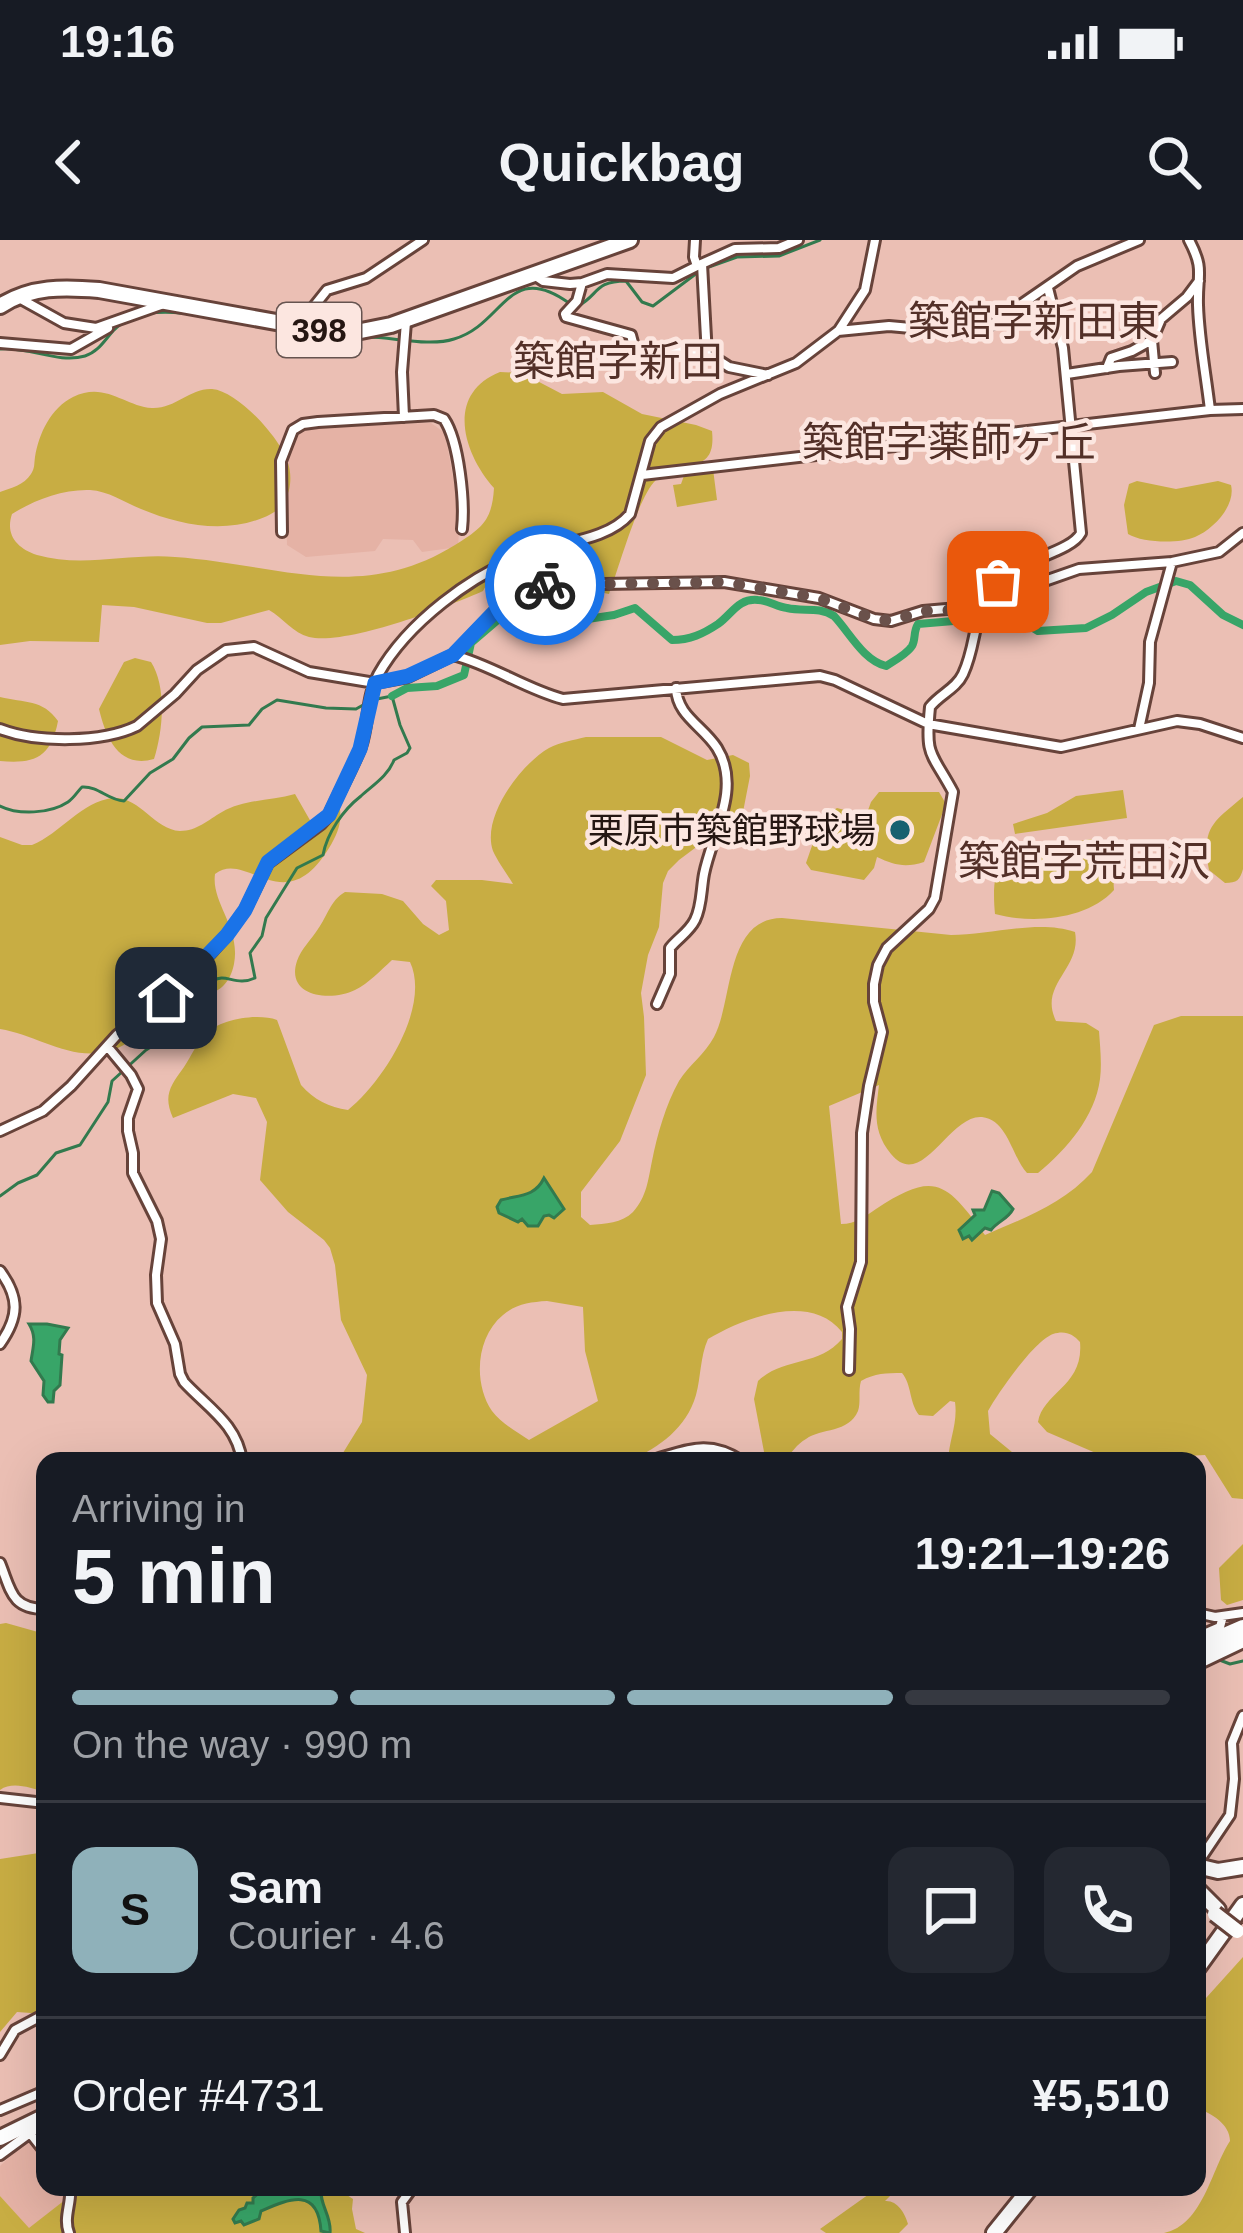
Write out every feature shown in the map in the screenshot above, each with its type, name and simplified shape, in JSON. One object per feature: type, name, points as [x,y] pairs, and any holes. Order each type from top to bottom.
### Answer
[{"type":"highway","name":"398","points":[[0,305],[43,288],[74,288],[298,326],[405,332],[536,271],[629,240]]},
{"type":"highway","points":[[1206,1650],[1243,1634]]},
{"type":"highway","points":[[1206,1866],[1218,1871],[1243,1867]]},
{"type":"highway","points":[[1206,1947],[1243,1896]]},
{"type":"highway","points":[[1206,1902],[1240,1922],[1206,1959]]},
{"type":"highway","points":[[0,2134],[36,2116]]},
{"type":"highway","points":[[994,2233],[1024,2196]]},
{"type":"street","points":[[298,326],[327,290],[366,278],[423,240]]},
{"type":"street","points":[[695,240],[706,356]]},
{"type":"street","points":[[536,271],[537,277],[559,284],[582,284],[607,274],[673,278],[735,249],[779,248],[798,240]]},
{"type":"street","points":[[0,1131],[43,1112],[107,1046],[182,985],[245,910],[268,862],[329,815],[360,749],[375,683],[408,634],[437,605],[523,555],[622,523],[630,514],[650,441],[661,427],[720,394],[796,363],[838,331],[865,290],[875,240]]},
{"type":"street","points":[[838,331],[889,326],[966,333],[993,324],[1077,266],[1139,240]]},
{"type":"street","points":[[1190,240],[1199,260],[1198,303],[1210,410]]},
{"type":"street","points":[[1154,368],[1152,340],[1161,319],[1200,280]]},
{"type":"street","points":[[582,284],[565,314],[570,320],[632,335],[636,354],[673,350],[769,376]]},
{"type":"street","points":[[849,1370],[847,1307],[860,1262],[860,1148],[882,1032],[874,1002],[878,965],[887,948],[929,909],[937,890],[953,792],[929,754],[930,707],[960,682],[981,608],[998,582],[1012,569],[1079,540],[1081,533],[1061,334],[1048,288]]},
{"type":"street","points":[[17,296],[45,314],[96,328],[168,302]]},
{"type":"street","points":[[0,343],[71,349],[118,320]]},
{"type":"street","points":[[404,416],[405,332]]},
{"type":"street","points":[[1107,368],[1112,358],[1152,340]]},
{"type":"street","points":[[1066,374],[1154,368],[1172,362]]},
{"type":"street","points":[[642,475],[1243,409]]},
{"type":"street","points":[[282,532],[282,457],[292,430],[318,422],[434,415],[449,424],[462,529]]},
{"type":"street","points":[[0,729],[34,738],[123,732],[137,726],[211,659],[241,646],[254,647],[310,672],[375,683],[408,676],[457,656],[504,602],[550,584],[724,582],[819,598],[883,621],[899,620],[923,611],[981,608],[1079,568],[1172,562],[1219,553],[1243,533]]},
{"type":"street","points":[[1139,729],[1149,683],[1150,642],[1172,562]]},
{"type":"street","points":[[457,656],[563,699],[820,676],[928,724],[1061,747],[1177,721],[1243,738]]},
{"type":"street","points":[[657,1004],[670,974],[670,948],[698,913],[725,796],[720,753],[679,706],[676,688]]},
{"type":"street","points":[[107,1046],[138,1089],[128,1118],[134,1173],[158,1221],[157,1303],[175,1344],[180,1374],[230,1426],[240,1452]]},
{"type":"street","points":[[0,1271],[15,1299],[12,1322],[0,1344]]},
{"type":"street","points":[[681,1452],[711,1447],[728,1452]]},
{"type":"street","points":[[0,1563],[18,1603],[36,1608]]},
{"type":"street","points":[[1206,1616],[1243,1613]]},
{"type":"street","points":[[1206,1644],[1223,1616]]},
{"type":"street","points":[[1206,1852],[1230,1815],[1231,1748],[1243,1715]]},
{"type":"street","points":[[0,1798],[36,1802]]},
{"type":"street","points":[[0,2055],[15,2030],[36,2019]]},
{"type":"street","points":[[0,2110],[36,2095]]},
{"type":"street","points":[[0,2156],[36,2130]]},
{"type":"street","points":[[30,2133],[36,2141]]},
{"type":"street","points":[[69,2233],[66,2219],[71,2196]]},
{"type":"street","points":[[405,2233],[402,2202],[406,2196]]},
{"type":"shaded area","points":[[500,372],[522,373],[562,394],[603,392],[642,414],[712,431],[712,446],[703,461],[666,473],[649,489],[609,594],[586,583],[539,542],[519,535],[502,550],[483,591],[346,636],[309,637],[269,610],[207,623],[102,605],[99,642],[0,645],[0,492],[28,478],[47,422],[73,397],[105,393],[152,408],[204,390],[222,392],[246,407],[277,442],[289,466],[289,490],[281,506],[268,515],[243,524],[213,526],[169,519],[97,491],[59,493],[12,514],[14,540],[24,549],[54,559],[175,557],[352,577],[420,563],[455,545],[484,522],[494,488],[468,442],[466,409],[483,382]]},
{"type":"shaded area","points":[[431,423],[445,433],[460,517],[458,547],[422,552],[413,540],[383,539],[375,551],[306,557],[287,545],[285,463],[303,427]]},
{"type":"shaded area","points":[[713,469],[717,500],[677,507],[673,485],[681,484],[685,473]]},
{"type":"shaded area","points":[[1137,481],[1176,489],[1218,481],[1231,485],[1232,493],[1222,516],[1202,533],[1180,541],[1152,541],[1128,534],[1124,505],[1129,484]]},
{"type":"shaded area","points":[[135,658],[151,662],[161,696],[154,759],[142,761],[116,749],[99,709],[124,662]]},
{"type":"shaded area","points":[[0,697],[39,705],[58,721],[46,751],[22,761],[0,761]]},
{"type":"shaded area","points":[[586,737],[661,737],[707,760],[733,755],[749,763],[743,812],[679,860],[663,883],[659,927],[641,993],[646,1075],[620,1141],[581,1192],[581,1217],[590,1225],[624,1219],[641,1200],[670,1100],[683,1075],[714,1037],[740,946],[763,922],[782,918],[951,935],[1030,927],[1075,932],[1072,956],[1056,986],[1052,1008],[1056,1021],[1086,1023],[1099,1031],[1101,1067],[1092,1106],[1069,1143],[1038,1173],[1027,1173],[1004,1132],[982,1117],[958,1127],[925,1158],[902,1163],[891,1154],[878,1129],[879,1085],[829,1106],[841,1224],[926,1186],[949,1193],[985,1235],[1042,1209],[1092,1172],[1154,1025],[1181,1016],[1243,1016],[1243,1499],[1232,1498],[1206,1452],[1093,1452],[1047,1432],[1038,1422],[1041,1412],[1070,1379],[1080,1357],[1080,1342],[1065,1333],[1053,1334],[1036,1346],[988,1411],[990,1434],[1012,1452],[949,1452],[955,1402],[933,1416],[919,1415],[902,1373],[861,1381],[858,1411],[842,1427],[806,1439],[792,1452],[764,1452],[754,1399],[758,1381],[778,1368],[822,1354],[842,1339],[842,1332],[828,1320],[795,1311],[757,1317],[708,1339],[686,1418],[645,1452],[344,1452],[362,1422],[367,1375],[341,1320],[330,1248],[260,1180],[267,1122],[256,1098],[233,1094],[173,1118],[169,1091],[211,1029],[239,1019],[269,1018],[277,1020],[301,1085],[322,1102],[348,1110],[389,1063],[409,1021],[415,980],[410,962],[392,960],[355,990],[323,996],[312,994],[298,982],[295,973],[301,952],[345,892],[382,894],[403,901],[439,935],[449,930],[446,901],[431,886],[436,880],[513,884],[493,851],[493,823],[516,779],[553,746]],"holes":[[[547,1301],[583,1307],[585,1351],[598,1401],[529,1440],[492,1411],[482,1387],[480,1361],[487,1335],[513,1308]]]},
{"type":"shaded area","points":[[1123,790],[1127,818],[1015,834],[1013,824],[1047,813],[1076,796]]},
{"type":"shaded area","points":[[879,792],[939,792],[946,804],[924,862],[900,865],[877,857],[864,880],[811,870],[806,863],[822,817],[837,808],[856,813],[863,824]]},
{"type":"shaded area","points":[[295,794],[311,822],[339,804],[337,832],[312,869],[297,880],[282,882],[227,869],[215,874],[235,951],[224,985],[168,1007],[125,1044],[102,1053],[72,1051],[0,1029],[0,837],[32,845],[91,805],[113,798],[131,802],[162,825],[180,831],[239,805]]},
{"type":"shaded area","points":[[1243,797],[1243,869],[1237,880],[1225,883],[1209,870],[1208,835]]},
{"type":"shaded area","points":[[1090,839],[1104,845],[1112,866],[1114,890],[1103,900],[1058,917],[995,914],[994,887],[1006,857],[1031,846]]},
{"type":"shaded area","points":[[544,1178],[564,1209],[554,1218],[544,1216],[538,1226],[528,1226],[522,1219],[518,1222],[499,1213],[501,1200],[531,1192]]},
{"type":"shaded area","points":[[992,1191],[1013,1209],[991,1230],[985,1228],[972,1240],[969,1236],[963,1239],[959,1230],[975,1215],[973,1210],[984,1210]]},
{"type":"shaded area","points":[[29,1324],[68,1328],[60,1340],[60,1385],[53,1402],[43,1395],[44,1381],[31,1361],[34,1338]]},
{"type":"shaded area","points":[[1243,1544],[1243,1600],[1227,1605],[1221,1600],[1219,1568]]},
{"type":"shaded area","points":[[0,1624],[36,1631],[36,1789],[16,1786],[0,1790]]},
{"type":"shaded area","points":[[36,1853],[36,2013],[17,2012],[0,2032],[0,1859]]},
{"type":"shaded area","points":[[1243,1957],[1243,2233],[1164,2233],[1188,2219],[1206,2196],[1230,2141],[1223,2124],[1206,2112],[1206,1998]]},
{"type":"shaded area","points":[[30,2138],[36,2145],[36,2196],[70,2196],[29,2229],[0,2196],[0,2166]]},
{"type":"shaded area","points":[[0,2196],[29,2228],[70,2196],[67,2233],[0,2233]]},
{"type":"shaded area","points":[[70,2196],[255,2196],[235,2222],[244,2225],[259,2219],[261,2211],[300,2200],[314,2207],[325,2233],[71,2233]]},
{"type":"shaded area","points":[[322,2196],[330,2233],[321,2231],[314,2207],[300,2200],[261,2211],[259,2219],[244,2225],[235,2223],[239,2210],[253,2203],[253,2198]]},
{"type":"shaded area","points":[[866,2196],[890,2196],[885,2201],[897,2205],[908,2224],[899,2233],[826,2233],[820,2229]]},
{"type":"shaded area","points":[[322,2199],[353,2199],[356,2229],[365,2233],[330,2233]]},
{"type":"waterway","points":[[706,268],[737,257],[779,256],[820,240]]},
{"type":"waterway","points":[[578,306],[602,286],[626,281],[642,302],[653,306],[697,273]]},
{"type":"waterway","points":[[367,337],[422,342],[454,339],[471,332],[519,291],[532,288],[549,291],[569,303]]},
{"type":"waterway","points":[[0,349],[75,358],[94,352],[122,323],[144,314],[204,316]]},
{"type":"waterway","points":[[331,338],[351,338]]},
{"type":"waterway","points":[[392,696],[464,675],[471,643],[514,606],[535,618],[581,620],[635,608],[672,640],[702,633],[740,604],[762,600],[834,616],[864,652],[886,666],[910,649],[918,624],[1001,617],[1038,631],[1086,628],[1146,592],[1176,581],[1190,585],[1223,615],[1243,625]]},
{"type":"waterway","points":[[0,806],[25,812],[52,809],[68,802],[82,787],[124,801],[202,727],[249,725],[277,700],[356,709],[392,696],[410,748],[342,815],[323,855],[297,868],[250,953],[255,978],[222,978],[210,983],[193,1009],[197,1023],[146,1050],[112,1081],[108,1102],[80,1145],[56,1153],[37,1175],[0,1196]]},
{"type":"waterway","points":[[1217,1659],[1230,1664],[1243,1661]]},
{"type":"way so far","points":[[545,585],[724,582],[819,598],[891,621],[923,611],[959,610],[982,603],[998,582]]},
{"type":"place","name":"栗原市築館野球場","points":[[900,830]]},
{"type":"district","name":"築館字新田東","points":[[1034,321]]},
{"type":"district","name":"築館字新田","points":[[618,361]]},
{"type":"district","name":"築館字薬師ヶ丘","points":[[949,442]]},
{"type":"district","name":"築館字荒田沢","points":[[1084,861]]},
{"type":"route","points":[[166,998],[227,935],[268,862],[329,815],[360,749],[375,683],[408,676],[453,655],[504,602],[545,585]]}]
